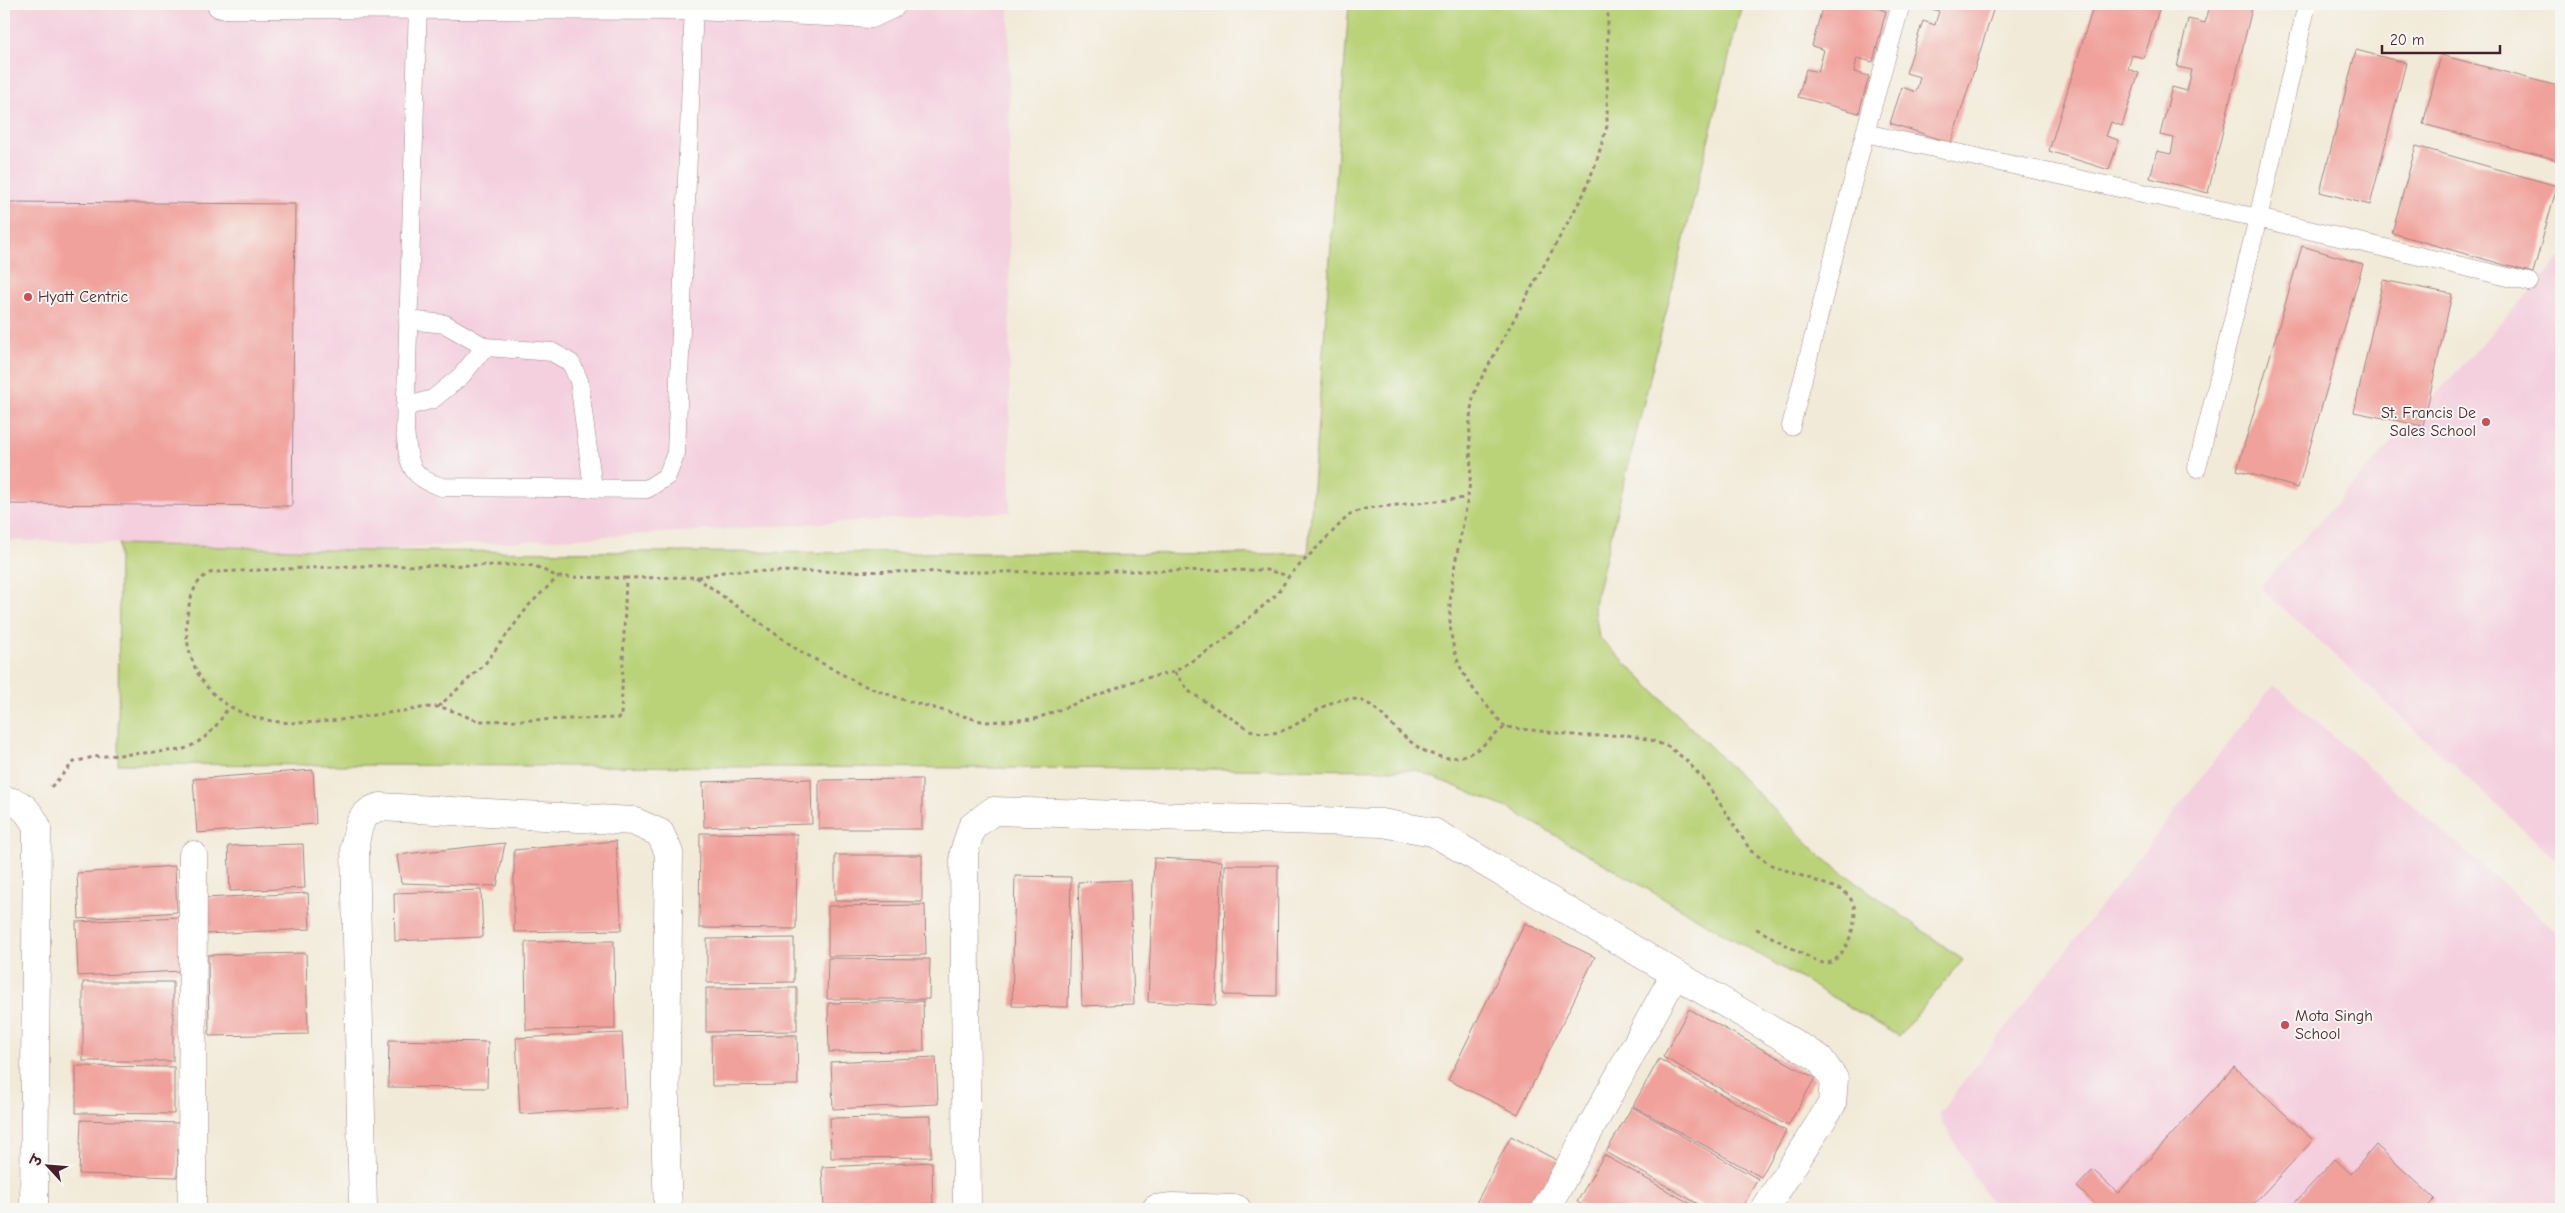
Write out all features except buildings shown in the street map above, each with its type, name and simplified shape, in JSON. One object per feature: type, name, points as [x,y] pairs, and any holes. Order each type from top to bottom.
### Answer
[{"type":"street","points":[[221,4],[694,6],[871,14],[892,4]]},
{"type":"street","points":[[4,801],[11,800],[28,811],[37,826],[34,1209]]},
{"type":"street","points":[[364,1209],[355,847],[361,819],[370,810],[380,807],[633,821],[660,833],[669,853],[665,1129],[668,1209]]},
{"type":"street","points":[[967,1209],[964,852],[972,827],[993,810],[1382,822],[1433,832],[1819,1058],[1834,1079],[1832,1104],[1765,1209]]},
{"type":"street","points":[[192,1209],[193,855]]},
{"type":"street","points":[[1546,1209],[1675,974]]},
{"type":"street","points":[[1156,1209],[1172,1207],[1236,1209]]},
{"type":"lane","points":[[1791,426],[1865,133],[1901,4]]},
{"type":"lane","points":[[2197,468],[2258,218],[2306,4]]},
{"type":"lane","points":[[418,5],[405,407],[405,431],[409,466],[425,482],[442,486],[646,489],[667,476],[676,453],[694,6]]},
{"type":"lane","points":[[1865,133],[2258,218],[2529,282]]},
{"type":"lane","points":[[408,320],[445,324],[485,347],[552,352],[571,363],[579,382],[593,488]]},
{"type":"lane","points":[[405,407],[434,399],[461,376],[485,347]]},
{"type":"path","points":[[1504,727],[1465,676],[1452,639],[1452,596],[1470,471],[1468,428],[1472,400],[1477,386],[1583,195],[1605,139],[1608,4]]},
{"type":"path","points":[[695,577],[798,650],[860,684],[985,722],[1035,719],[1137,680],[1174,672],[1219,644],[1251,619],[1277,594],[1289,576],[1350,514],[1368,508],[1466,498]]},
{"type":"path","points":[[626,578],[620,718],[480,721],[467,719],[438,707],[300,723],[264,720],[228,707],[202,682],[190,652],[188,640],[188,606],[194,589],[209,573],[356,566],[520,565],[535,566],[558,577],[626,578],[695,577],[728,571],[1266,570],[1289,576]]},
{"type":"path","points":[[438,707],[484,665],[530,604],[558,577]]},
{"type":"path","points":[[1174,672],[1190,692],[1250,730],[1260,733],[1281,732],[1330,704],[1353,699],[1378,711],[1416,748],[1440,757],[1457,756],[1471,752],[1504,727],[1583,736],[1627,735],[1651,740],[1669,747],[1686,760],[1706,781],[1751,851],[1771,865],[1842,890],[1849,896],[1854,906],[1851,932],[1841,955],[1832,962],[1825,964],[1753,927]]},
{"type":"path","points":[[28,811],[74,762],[93,757],[181,750],[205,738],[221,720],[228,707]]},
{"type":"shaded area","points":[[4,4],[1009,4],[1010,512],[363,551],[4,540]]},
{"type":"shaded area","name":"St. Francis De Sales School","points":[[2561,257],[2561,864],[2260,587]]},
{"type":"shaded area","name":"Mota Singh School","points":[[2274,684],[2561,935],[2561,1209],[1994,1209],[1938,1115]]},
{"type":"green space","points":[[1349,4],[1742,4],[1594,605],[1599,637],[1823,858],[1963,960],[1899,1036],[1512,810],[1416,770],[118,764],[119,544],[363,551],[1308,554]]},
{"type":"place","name":"Hyatt Centric","points":[[28,297]]},
{"type":"place","name":"St. Francis De Sales School","points":[[2486,422]]},
{"type":"place","name":"Mota Singh School","points":[[2285,1025]]}]
